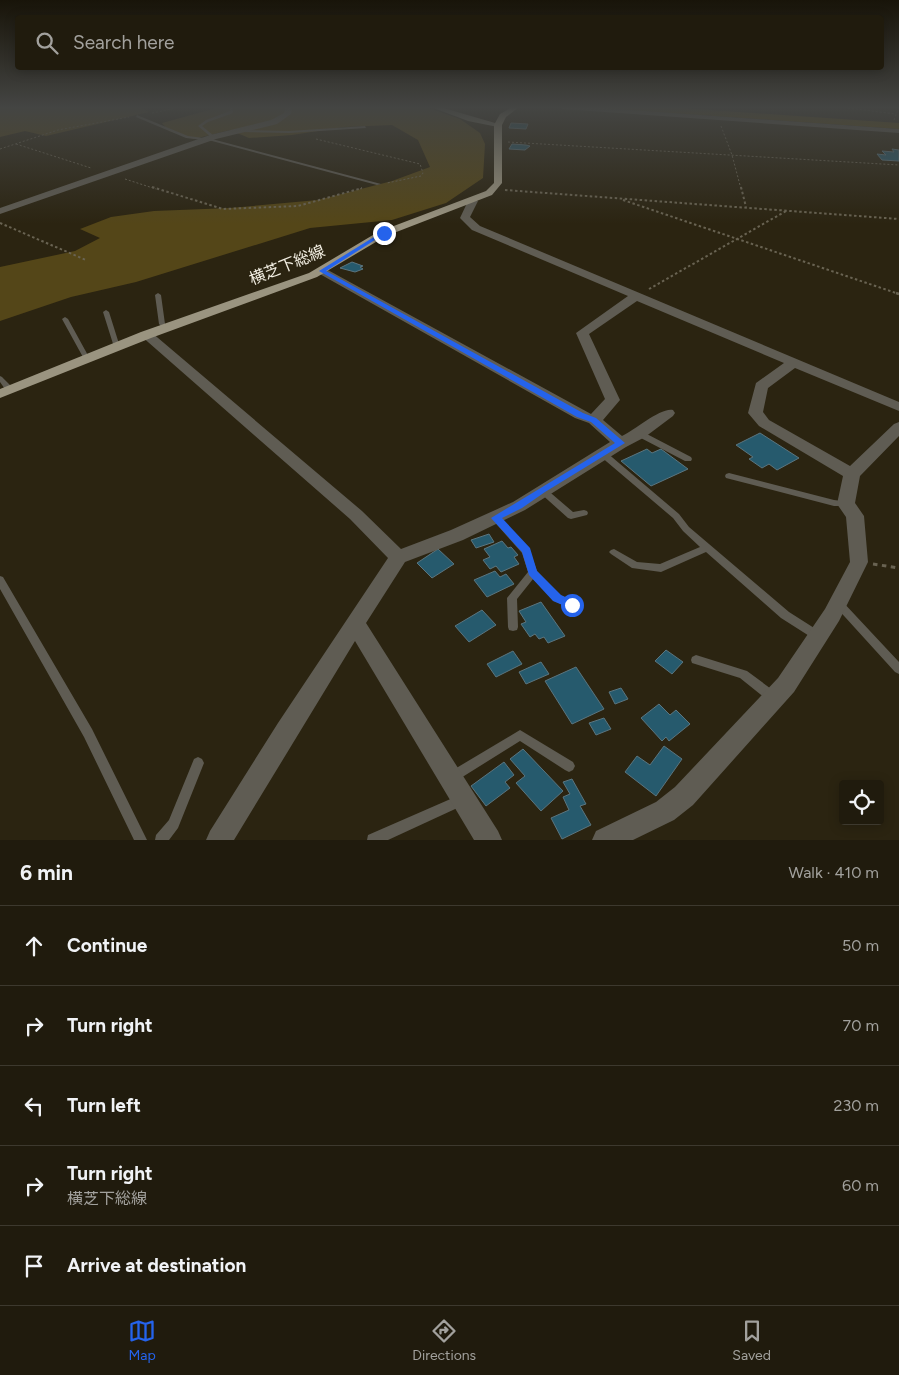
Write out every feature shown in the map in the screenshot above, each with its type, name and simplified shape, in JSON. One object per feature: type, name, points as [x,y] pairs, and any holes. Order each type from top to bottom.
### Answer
[{"type":"main road","points":[[494,189],[498,183],[500,172],[498,146]]},
{"type":"main road","name":"横芝下総線","points":[[5,392],[146,335],[322,271],[384,233],[473,201],[494,189]]},
{"type":"street","points":[[0,211],[187,146]]},
{"type":"street","points":[[473,201],[465,218],[476,228],[899,407]]},
{"type":"street","points":[[322,271],[580,415],[594,420],[620,443]]},
{"type":"street","points":[[594,420],[613,400],[582,332],[636,296]]},
{"type":"street","points":[[146,335],[356,515],[398,557]]},
{"type":"street","points":[[793,363],[761,386],[755,413],[764,423],[852,474]]},
{"type":"street","points":[[219,840],[398,557],[457,535],[519,506],[620,443],[640,434],[668,413]]},
{"type":"street","points":[[608,839],[665,811],[684,796],[786,685],[838,603],[859,562],[855,516],[846,504],[852,474],[899,427]]},
{"type":"street","points":[[355,623],[449,779],[489,840]]},
{"type":"lane","points":[[241,146],[379,184]]},
{"type":"lane","points":[[158,295],[162,324],[166,328]]},
{"type":"lane","points":[[106,312],[117,347]]},
{"type":"lane","points":[[65,319],[87,359]]},
{"type":"lane","points":[[0,378],[5,392]]},
{"type":"lane","points":[[640,434],[688,458]]},
{"type":"lane","points":[[603,454],[676,516],[686,529],[707,548],[786,615],[818,636]]},
{"type":"lane","points":[[729,476],[834,503],[846,504]]},
{"type":"lane","points":[[542,490],[571,516],[584,514]]},
{"type":"lane","points":[[495,518],[526,551],[533,572],[557,598],[572,605]]},
{"type":"lane","points":[[614,552],[634,565],[661,568],[707,548]]},
{"type":"lane","points":[[513,627],[512,598],[533,572]]},
{"type":"lane","points":[[0,580],[88,733],[141,840]]},
{"type":"lane","points":[[838,603],[899,669]]},
{"type":"lane","points":[[696,660],[743,674],[775,698]]},
{"type":"lane","points":[[449,779],[520,735],[569,766]]},
{"type":"lane","points":[[161,840],[174,824],[198,763]]},
{"type":"lane","points":[[373,840],[462,800]]},
{"type":"path","points":[[574,146],[899,165]]},
{"type":"path","points":[[729,146],[746,208]]},
{"type":"path","points":[[494,189],[899,219]]},
{"type":"path","points":[[619,198],[899,294]]},
{"type":"path","points":[[636,296],[787,210]]},
{"type":"path","points":[[0,223],[86,260]]},
{"type":"path","points":[[859,562],[899,568]]},
{"type":"shaded area","points":[[421,146],[485,146],[483,178],[446,203],[392,220],[310,228],[136,282],[71,297],[0,321],[0,267],[75,251],[100,238],[80,229],[111,217],[154,211],[230,208],[318,200],[392,181],[430,167]]},
{"type":"building","points":[[511,146],[530,146],[525,150],[509,149]]},
{"type":"building","points":[[892,149],[899,150],[899,161],[882,160],[877,154],[886,155],[882,151],[894,152]]},
{"type":"building","points":[[352,262],[363,266],[360,267],[363,269],[355,272],[340,268]]},
{"type":"building","points":[[760,433],[799,458],[777,470],[769,464],[762,468],[749,459],[753,457],[736,445]]},
{"type":"building","points":[[647,449],[652,453],[661,449],[688,469],[651,486],[621,461]]},
{"type":"building","points":[[489,534],[494,542],[476,548],[471,540]]},
{"type":"building","points":[[502,541],[518,555],[514,557],[519,564],[501,572],[496,566],[490,569],[483,560],[490,557],[484,549]]},
{"type":"building","points":[[438,549],[454,564],[432,578],[417,563]]},
{"type":"building","points":[[495,571],[500,577],[506,574],[514,584],[487,597],[474,580]]},
{"type":"building","points":[[541,602],[565,636],[548,643],[544,637],[539,639],[535,634],[530,637],[521,624],[526,622],[519,611]]},
{"type":"building","points":[[482,610],[496,625],[469,642],[455,626]]},
{"type":"building","points":[[666,650],[683,662],[672,674],[655,661]]},
{"type":"building","points":[[513,651],[522,664],[496,677],[487,664]]},
{"type":"building","points":[[541,662],[549,674],[526,684],[519,672]]},
{"type":"building","points":[[576,667],[604,709],[572,724],[545,681]]},
{"type":"building","points":[[621,688],[628,699],[615,704],[609,692]]},
{"type":"building","points":[[659,704],[670,715],[676,710],[690,724],[669,741],[666,737],[662,741],[641,718]]},
{"type":"building","points":[[604,718],[611,729],[596,735],[589,723]]},
{"type":"building","points":[[664,746],[682,759],[656,796],[625,772],[637,756],[650,765]]},
{"type":"building","points":[[523,749],[563,791],[541,811],[516,783],[525,776],[510,759]]},
{"type":"building","points":[[504,762],[514,775],[505,782],[510,788],[486,806],[471,786]]},
{"type":"building","points":[[572,779],[586,804],[580,806],[591,825],[562,839],[551,818],[569,810],[563,797],[570,794],[563,782]]},
{"type":"route","points":[[384,233],[322,271],[580,415],[594,420],[620,443],[519,506],[495,518],[526,551],[533,572],[557,598],[572,605]]}]
